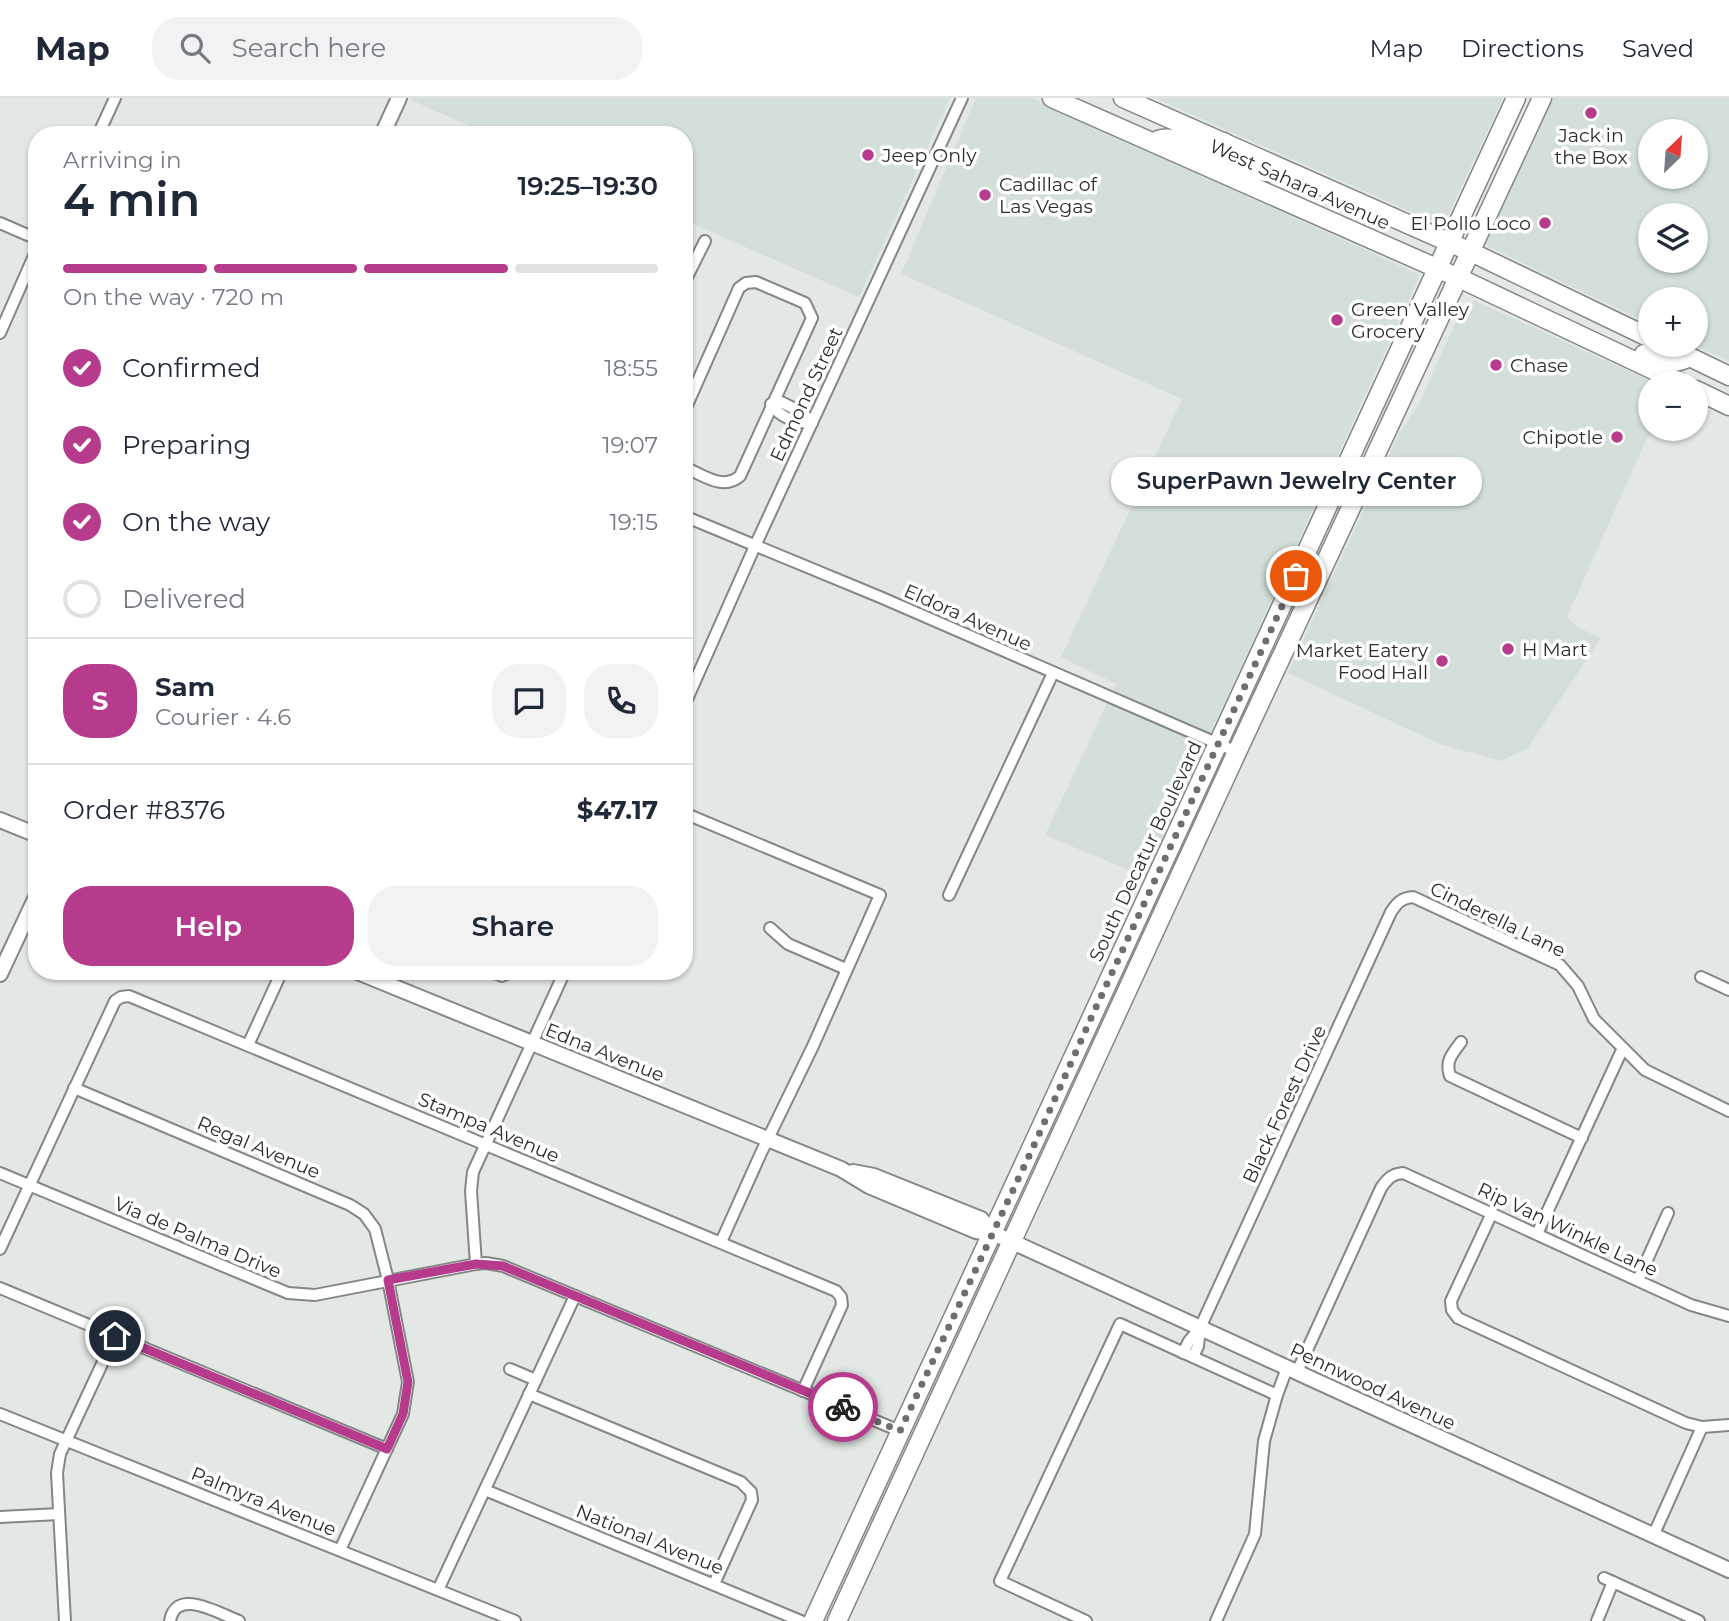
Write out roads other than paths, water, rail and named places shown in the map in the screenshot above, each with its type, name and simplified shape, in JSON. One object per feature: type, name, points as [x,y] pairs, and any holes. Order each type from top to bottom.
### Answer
[{"type":"main road","name":"West Sahara Avenue","points":[[1052,98],[1437,268],[1655,371]]},
{"type":"main road","name":"West Sahara Avenue","points":[[1123,98],[1471,252],[1638,332]]},
{"type":"main road","name":"South Decatur Boulevard","points":[[837,1621],[892,1500],[1092,1016],[1516,98]]},
{"type":"main road","name":"South Decatur Boulevard","points":[[813,1621],[900,1431],[1083,1088],[1542,98]]},
{"type":"main road","points":[[1151,142],[1164,137],[1211,151],[1217,150],[1224,142]]},
{"type":"main road","points":[[1216,170],[1221,162],[1230,160],[1271,174],[1283,168]]},
{"type":"main road","points":[[1597,343],[1630,347],[1638,351]]},
{"type":"main road","points":[[1651,357],[1662,362],[1677,363],[1690,357],[1729,376]]},
{"type":"main road","points":[[1708,378],[1729,382]]},
{"type":"main road","points":[[1708,396],[1729,406]]},
{"type":"main road","points":[[1351,510],[1343,499],[1357,458],[1362,432]]},
{"type":"main road","points":[[1319,578],[1324,541],[1336,511],[1329,503]]},
{"type":"main road","points":[[1272,627],[1293,634]]},
{"type":"main road","points":[[1119,1012],[1115,1002],[1116,989],[1140,936],[1141,911]]},
{"type":"main road","points":[[1083,1088],[1082,1070],[1098,1027],[1092,1016]]},
{"type":"main road","points":[[892,1500],[886,1492],[906,1447],[907,1436],[900,1431]]},
{"type":"street","points":[[102,126],[115,98]]},
{"type":"street","points":[[386,126],[399,98]]},
{"type":"street","name":"Edmond Street","points":[[693,686],[962,98]]},
{"type":"street","points":[[0,223],[28,235]]},
{"type":"street","points":[[693,262],[705,241]]},
{"type":"street","points":[[0,333],[28,269]]},
{"type":"street","points":[[693,392],[739,288],[746,283],[756,282],[806,303],[812,318],[740,476],[732,483],[722,484],[693,471]]},
{"type":"street","points":[[771,404],[781,402],[803,413],[812,423]]},
{"type":"street","name":"Eldora Avenue","points":[[693,520],[880,597],[1237,752]]},
{"type":"street","points":[[949,895],[1053,673]]},
{"type":"street","points":[[693,817],[880,895],[721,1242]]},
{"type":"street","points":[[0,820],[28,831]]},
{"type":"street","name":"Cinderella Lane","points":[[1405,898],[1413,897],[1560,965],[1578,986],[1594,1019],[1622,1050],[1645,1070],[1729,1111]]},
{"type":"street","name":"Black Forest Drive","points":[[1188,1355],[1199,1346],[1200,1328],[1391,912],[1405,898]]},
{"type":"street","points":[[0,974],[28,914]]},
{"type":"street","points":[[770,928],[788,944],[846,969]]},
{"type":"street","points":[[1701,977],[1729,990]]},
{"type":"street","points":[[248,1045],[278,980]]},
{"type":"street","name":"Edna Avenue","points":[[377,980],[841,1169],[874,1176],[981,1219],[1002,1237]]},
{"type":"street","points":[[476,1264],[471,1191],[473,1172],[561,980]]},
{"type":"street","name":"Stampa Avenue","points":[[74,1088],[115,1001],[121,997],[129,996],[248,1045],[836,1290],[842,1305],[803,1391]]},
{"type":"street","points":[[1461,1042],[1449,1058],[1447,1067],[1450,1076],[1581,1138]]},
{"type":"street","points":[[1537,1234],[1622,1050]]},
{"type":"street","points":[[0,1249],[74,1088]]},
{"type":"street","name":"Regal Avenue","points":[[74,1088],[350,1205],[363,1214],[375,1229],[388,1280]]},
{"type":"street","name":"Via de Palma Drive","points":[[0,1173],[288,1293],[315,1295],[476,1264],[503,1266],[900,1431]]},
{"type":"street","name":"Rip Van Winkle Lane","points":[[1292,1370],[1381,1188],[1394,1174],[1404,1173],[1691,1305],[1729,1316]]},
{"type":"street","points":[[1492,1213],[1451,1301],[1452,1310],[1458,1318],[1686,1423],[1702,1427],[1729,1425]]},
{"type":"street","points":[[1638,1280],[1668,1213]]},
{"type":"street","name":"Pennwood Avenue","points":[[1002,1237],[1729,1570]]},
{"type":"street","points":[[340,1550],[403,1414],[408,1382],[388,1280]]},
{"type":"street","points":[[0,1289],[387,1449]]},
{"type":"street","points":[[438,1590],[575,1296]]},
{"type":"street","points":[[1086,1621],[1000,1581],[1120,1324],[1277,1395]]},
{"type":"street","points":[[65,1621],[57,1473],[60,1454],[115,1336]]},
{"type":"street","points":[[510,1369],[536,1380]]},
{"type":"street","points":[[1216,1621],[1255,1534],[1264,1441],[1277,1395],[1292,1370]]},
{"type":"street","points":[[529,1394],[741,1482],[751,1492],[752,1500],[714,1584]]},
{"type":"street","name":"Palmyra Avenue","points":[[0,1414],[515,1621]]},
{"type":"street","points":[[1653,1536],[1702,1427]]},
{"type":"street","name":"National Avenue","points":[[485,1490],[801,1621]]},
{"type":"street","points":[[0,1517],[59,1514]]},
{"type":"street","points":[[1597,1621],[1609,1580],[1699,1621]]},
{"type":"street","points":[[170,1621],[172,1612],[178,1605],[187,1602],[239,1621]]},
{"type":"street","points":[[480,1621],[485,1609]]},
{"type":"place","name":"Jack in the Box","points":[[1591,113]]},
{"type":"place","name":"Jeep Only","points":[[868,155]]},
{"type":"place","name":"Cadillac of Las Vegas","points":[[985,195]]},
{"type":"place","name":"El Pollo Loco","points":[[1545,223]]},
{"type":"place","name":"Green Valley Grocery","points":[[1337,320]]},
{"type":"place","name":"Chase","points":[[1496,365]]},
{"type":"place","name":"Chipotle","points":[[1617,437]]},
{"type":"place","name":"SuperPawn Jewelry Center","points":[[1296,576]]},
{"type":"place","name":"H Mart","points":[[1508,649]]},
{"type":"place","name":"Market Eatery Food Hall","points":[[1442,661]]}]
